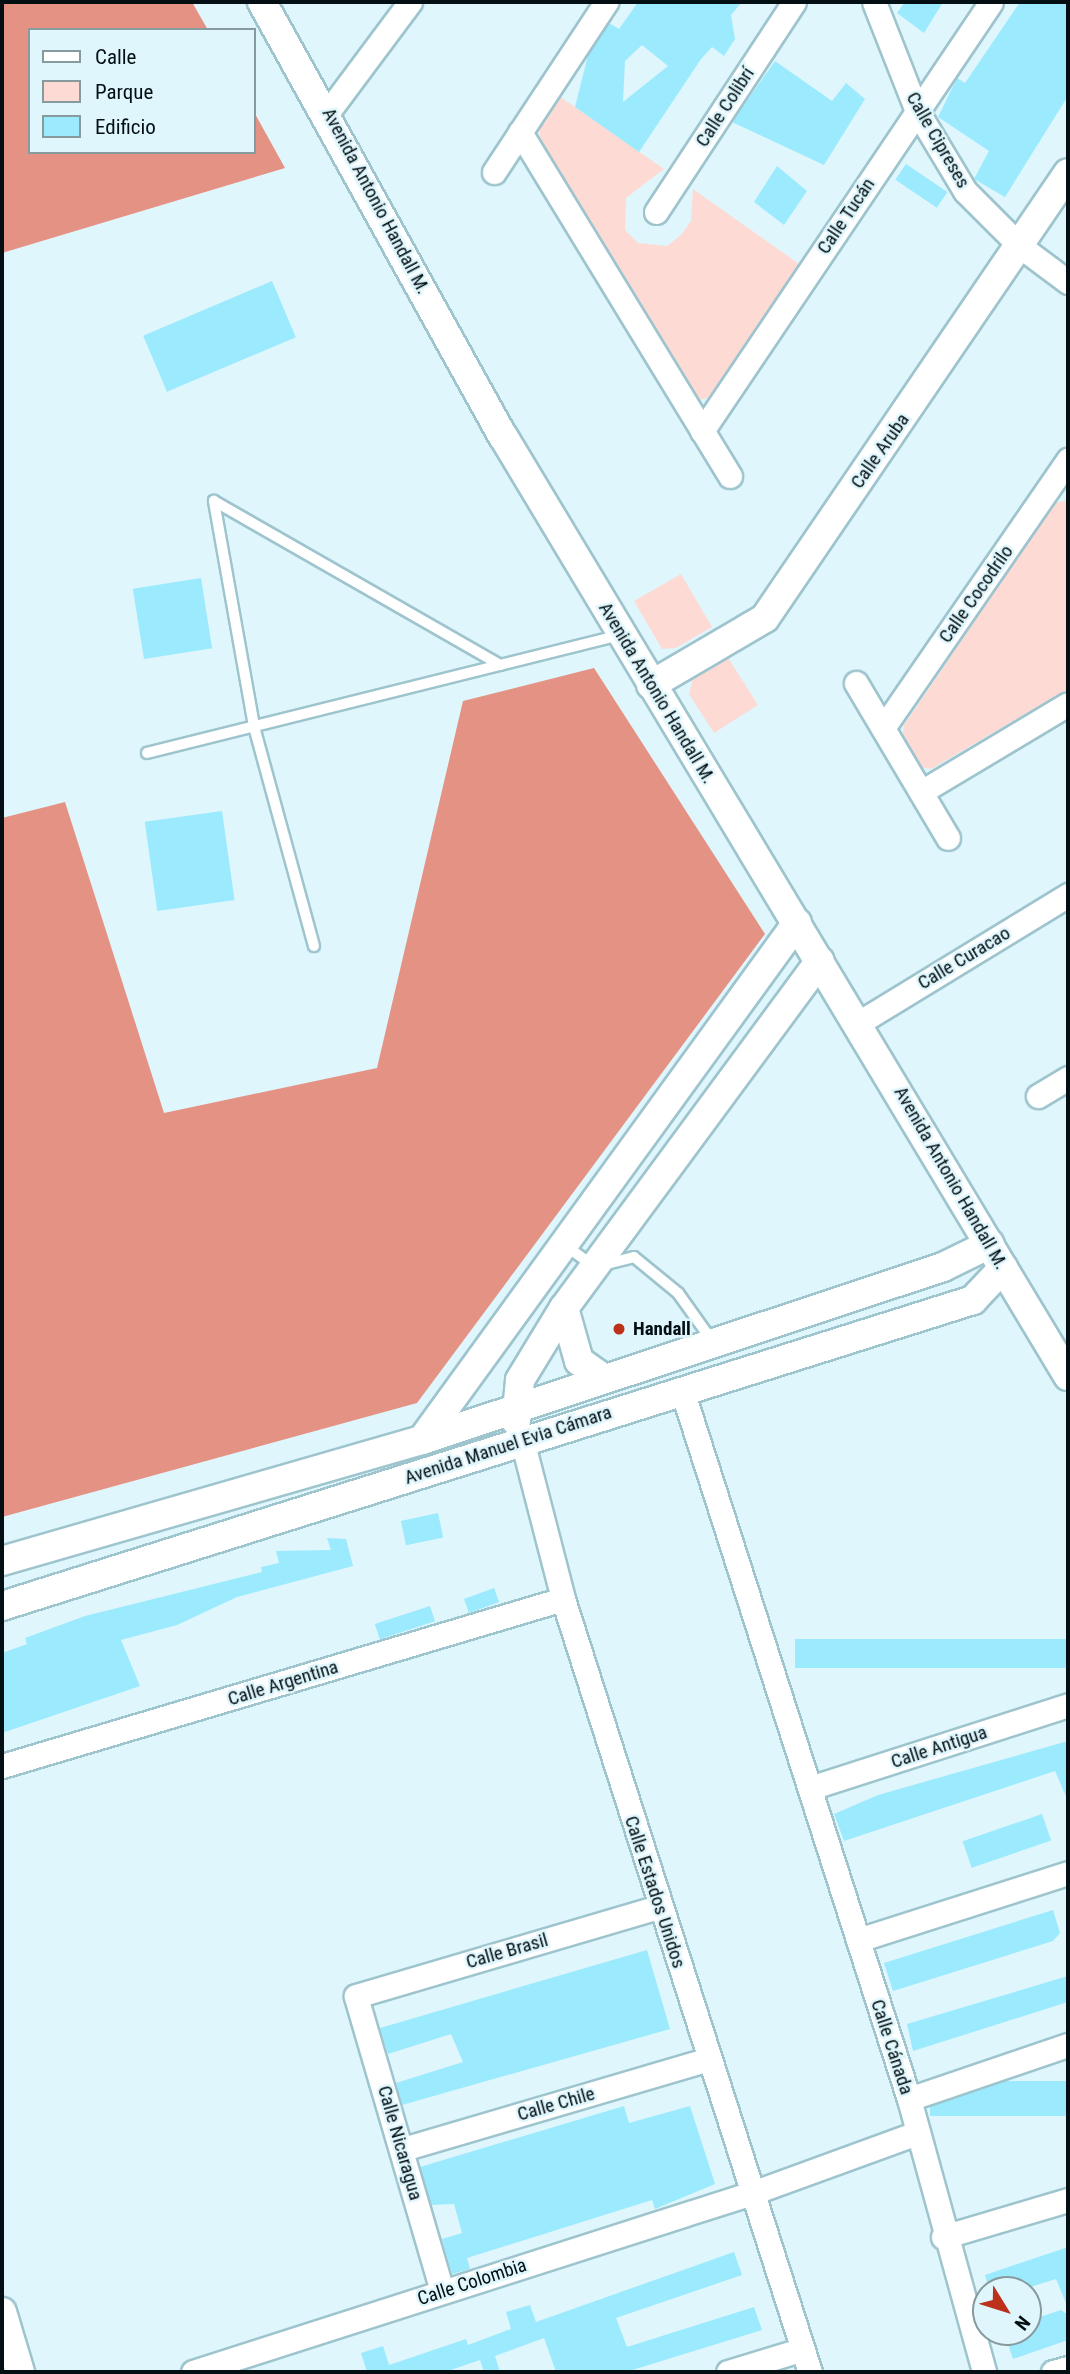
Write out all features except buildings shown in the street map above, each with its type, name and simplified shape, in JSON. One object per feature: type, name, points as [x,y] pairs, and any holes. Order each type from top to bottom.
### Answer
[{"type":"street","name":"Avenida Antonio Handall M.","points":[[262,2],[328,112],[503,436],[651,685],[860,1022],[1068,1376]]},
{"type":"street","points":[[328,112],[410,2]]},
{"type":"street","points":[[494,172],[606,2]]},
{"type":"street","name":"Calle Colibrí","points":[[656,212],[794,2]]},
{"type":"street","name":"Calle Cipreses","points":[[874,2],[917,111],[965,191],[1020,247],[1068,282]]},
{"type":"street","name":"Calle Tucán","points":[[702,431],[991,2]]},
{"type":"street","points":[[520,132],[730,476]]},
{"type":"street","name":"Calle Aruba","points":[[651,685],[765,618],[1068,173]]},
{"type":"street","name":"Calle Cocodrilo","points":[[883,728],[1064,475]]},
{"type":"street","points":[[856,683],[948,838]]},
{"type":"street","points":[[921,792],[1068,704]]},
{"type":"street","name":"Calle Curacao","points":[[860,1022],[1068,895]]},
{"type":"street","name":"Avenida Manuel Evia Cámara","points":[[422,1440],[797,923]]},
{"type":"street","name":"Avenida Manuel Evia Cámara","points":[[513,1408],[520,1380],[564,1308],[820,961]]},
{"type":"street","points":[[1038,1096],[1068,1078]]},
{"type":"street","name":"Avenida Manuel Evia Cámara","points":[[2,1561],[422,1440],[943,1267],[996,1256]]},
{"type":"street","name":"Avenida Manuel Evia Cámara","points":[[2,1606],[973,1300],[996,1256]]},
{"type":"street","points":[[564,1308],[579,1361],[603,1378]]},
{"type":"street","name":"Calle Cánada","points":[[682,1390],[909,2099],[943,2236],[984,2372]]},
{"type":"street","name":"Calle Estados Unidos","points":[[513,1408],[563,1599],[659,1907],[810,2372]]},
{"type":"street","name":"Calle Argentina","points":[[2,1766],[563,1599]]},
{"type":"street","name":"Calle Antigua","points":[[810,1788],[1068,1705]]},
{"type":"street","points":[[858,1940],[1068,1873]]},
{"type":"street","name":"Calle Brasil","points":[[356,1996],[659,1907]]},
{"type":"street","name":"Calle Nicaragua","points":[[356,1996],[403,2149],[442,2291]]},
{"type":"street","points":[[909,2099],[1068,2045]]},
{"type":"street","name":"Calle Chile","points":[[403,2149],[709,2059]]},
{"type":"street","name":"Calle Colombia","points":[[193,2372],[752,2193],[917,2133]]},
{"type":"street","points":[[943,2236],[1068,2200]]},
{"type":"street","points":[[2,2312],[20,2372]]},
{"type":"street","points":[[728,2372],[803,2349]]},
{"type":"street","points":[[1053,2372],[1068,2368]]},
{"type":"lane","points":[[314,946],[254,726],[214,501],[500,665]]},
{"type":"lane","points":[[147,753],[621,635]]},
{"type":"lane","points":[[564,1245],[595,1267],[634,1257],[678,1293],[713,1342]]},
{"type":"green space","points":[[559,96],[664,169],[626,198],[625,230],[638,243],[667,246],[681,235],[691,221],[693,189],[799,264],[708,398],[698,400],[541,142],[539,127]]},
{"type":"green space","points":[[1068,500],[1068,689],[931,769],[918,767],[902,740],[904,725],[1055,503]]},
{"type":"green space","points":[[681,574],[712,627],[676,648],[662,649],[634,601]]},
{"type":"green space","points":[[727,656],[758,705],[714,733],[689,694],[693,678]]},
{"type":"shaded area","points":[[2,2],[192,2],[207,28],[28,28],[28,154],[256,154],[256,116],[285,168],[2,253]]},
{"type":"shaded area","points":[[594,668],[765,934],[417,1403],[2,1517],[2,818],[65,802],[164,1113],[377,1068],[463,701]]},
{"type":"place","name":"Handall","points":[[619,1329]]}]
